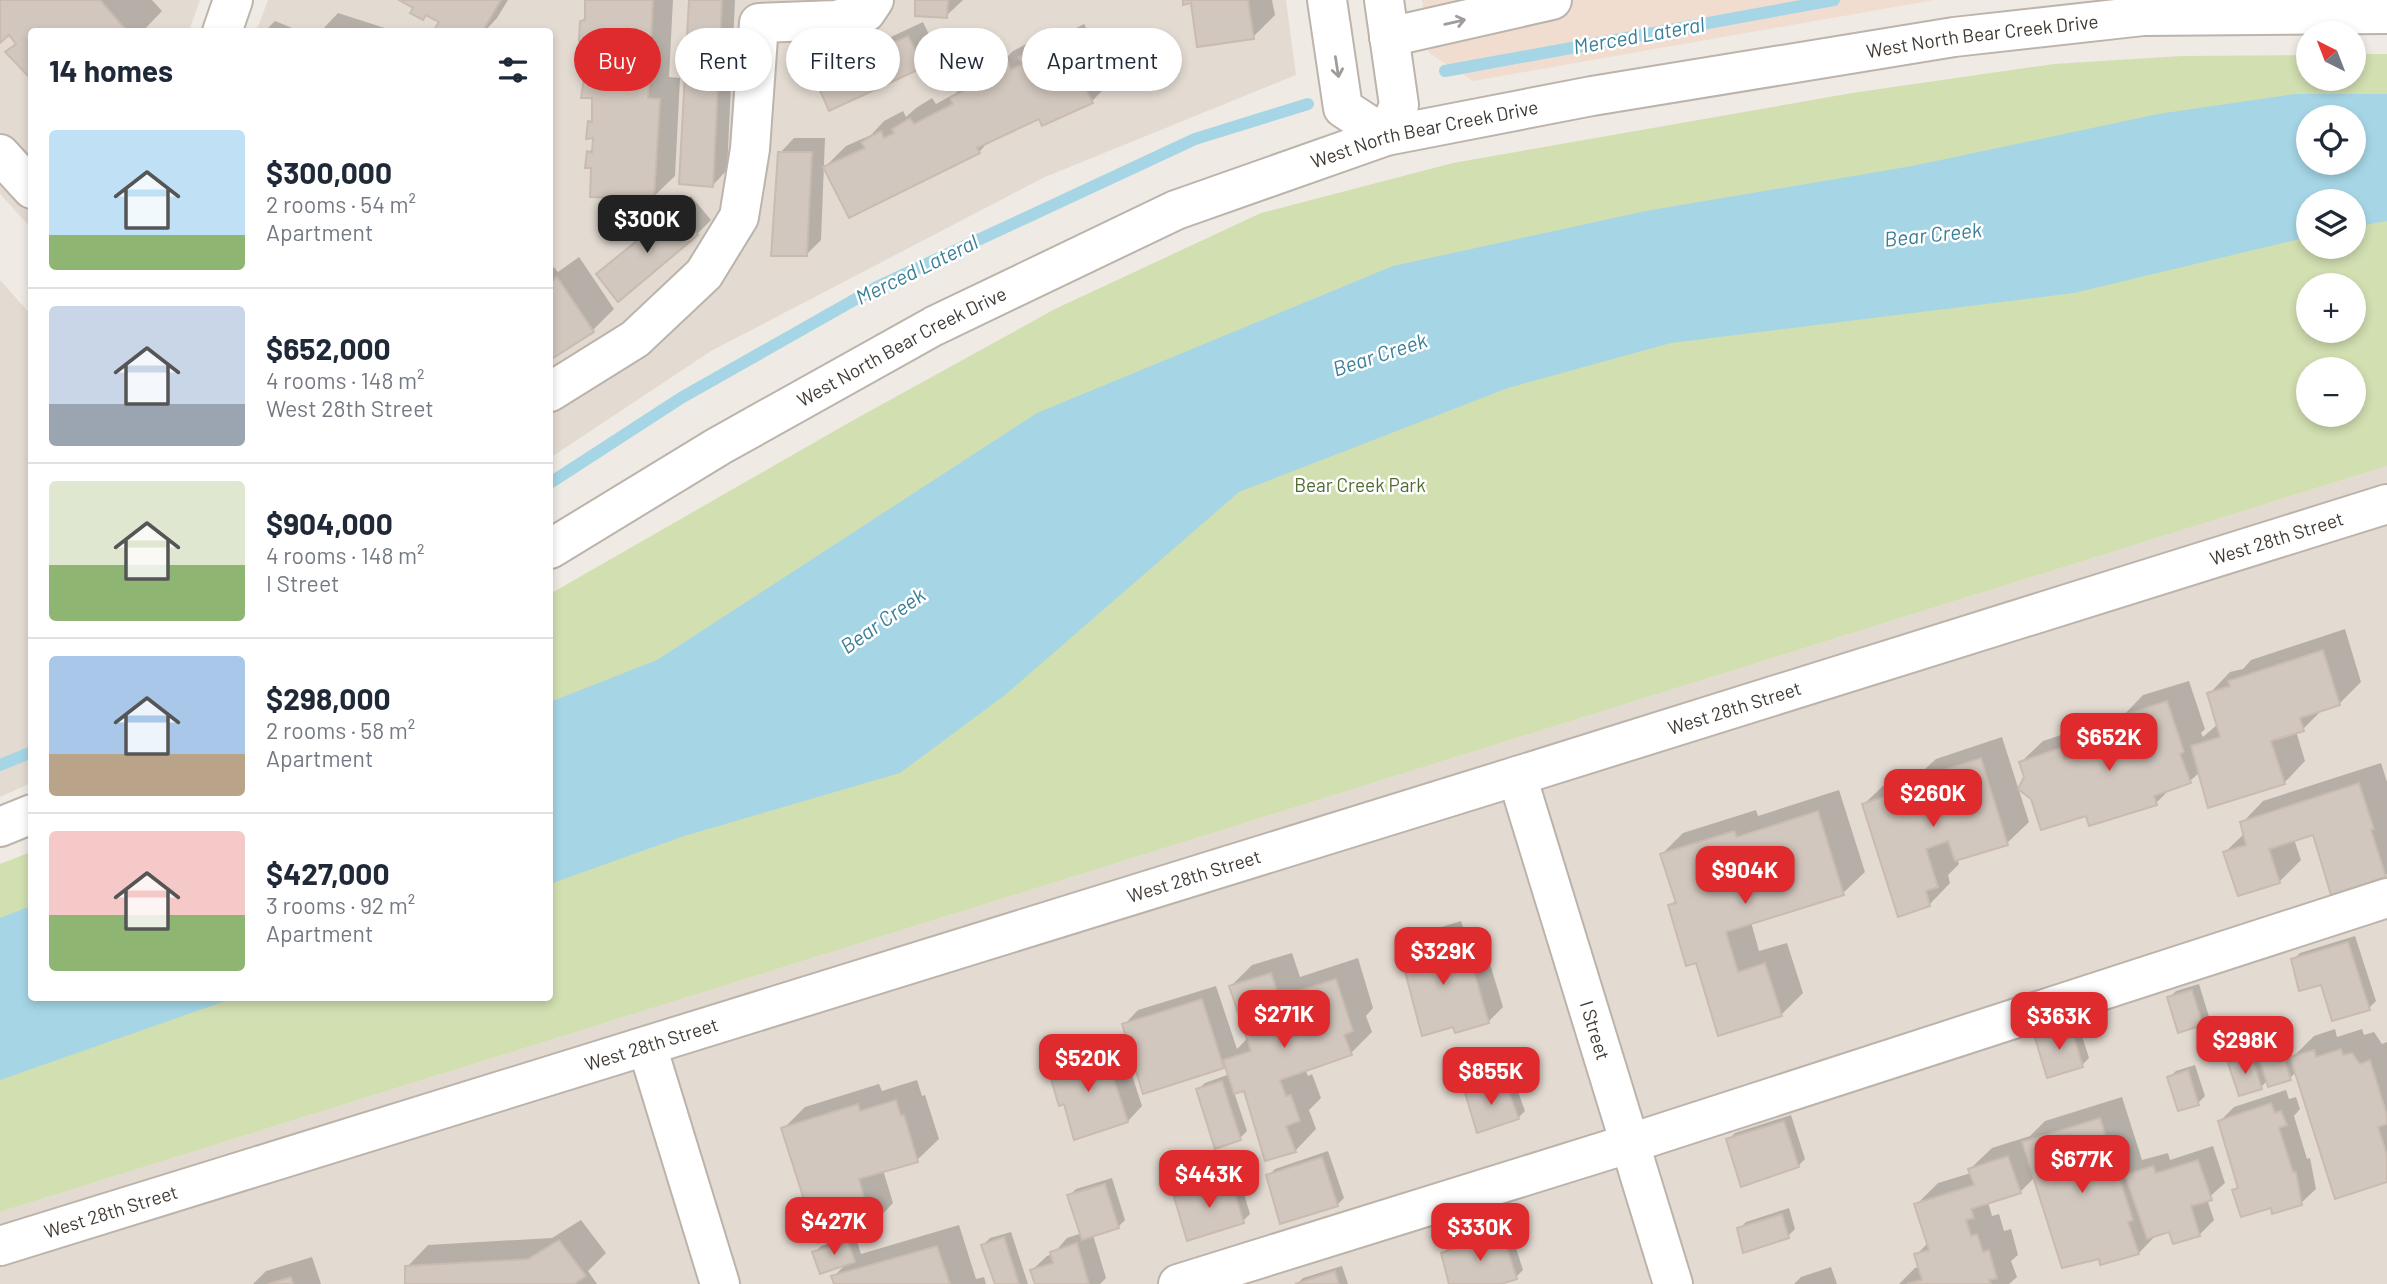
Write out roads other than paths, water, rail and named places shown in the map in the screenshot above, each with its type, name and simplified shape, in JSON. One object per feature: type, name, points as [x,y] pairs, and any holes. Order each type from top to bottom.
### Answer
[{"type":"street","points":[[223,28],[233,0]]},
{"type":"street","points":[[553,389],[635,339],[705,274],[739,217],[750,149],[759,23],[836,20],[866,12],[874,0]]},
{"type":"street","points":[[1386,18],[1399,105],[1386,136],[1343,108],[1329,13],[1386,18],[1552,0]]},
{"type":"street","name":"West North Bear Creek Drive","points":[[553,547],[719,446],[934,326],[1176,210],[1386,136],[1592,96],[1955,37],[2143,16],[2387,14]]},
{"type":"street","points":[[0,154],[28,185]]},
{"type":"street","name":"West 28th Street","points":[[0,1246],[2387,504]]},
{"type":"street","name":"I Street","points":[[1517,776],[1673,1284]]},
{"type":"street","points":[[0,827],[28,816]]},
{"type":"street","points":[[1178,1284],[1631,1143],[2387,898]]},
{"type":"street","points":[[647,1046],[720,1284]]},
{"type":"water","name":"Bear Creek","points":[[2294,94],[2387,94],[2387,221],[2366,225],[2366,189],[2296,189],[2296,240],[2074,293],[1671,343],[1508,388],[1239,492],[1005,695],[900,773],[684,836],[553,883],[553,701],[657,660],[1037,413],[1393,266],[1646,211],[1912,166],[2158,114]]},
{"type":"water","points":[[28,907],[28,1001],[225,1001],[0,1080],[0,918]]},
{"type":"waterway","name":"Merced Lateral","points":[[1445,71],[1834,0]]},
{"type":"waterway","name":"Merced Lateral","points":[[553,481],[681,398],[877,287],[1195,139],[1308,104]]},
{"type":"waterway","name":"Merced Lateral","points":[[0,765],[28,754]]},
{"type":"park label","name":"Bear Creek Park","points":[[1360,485]]}]
